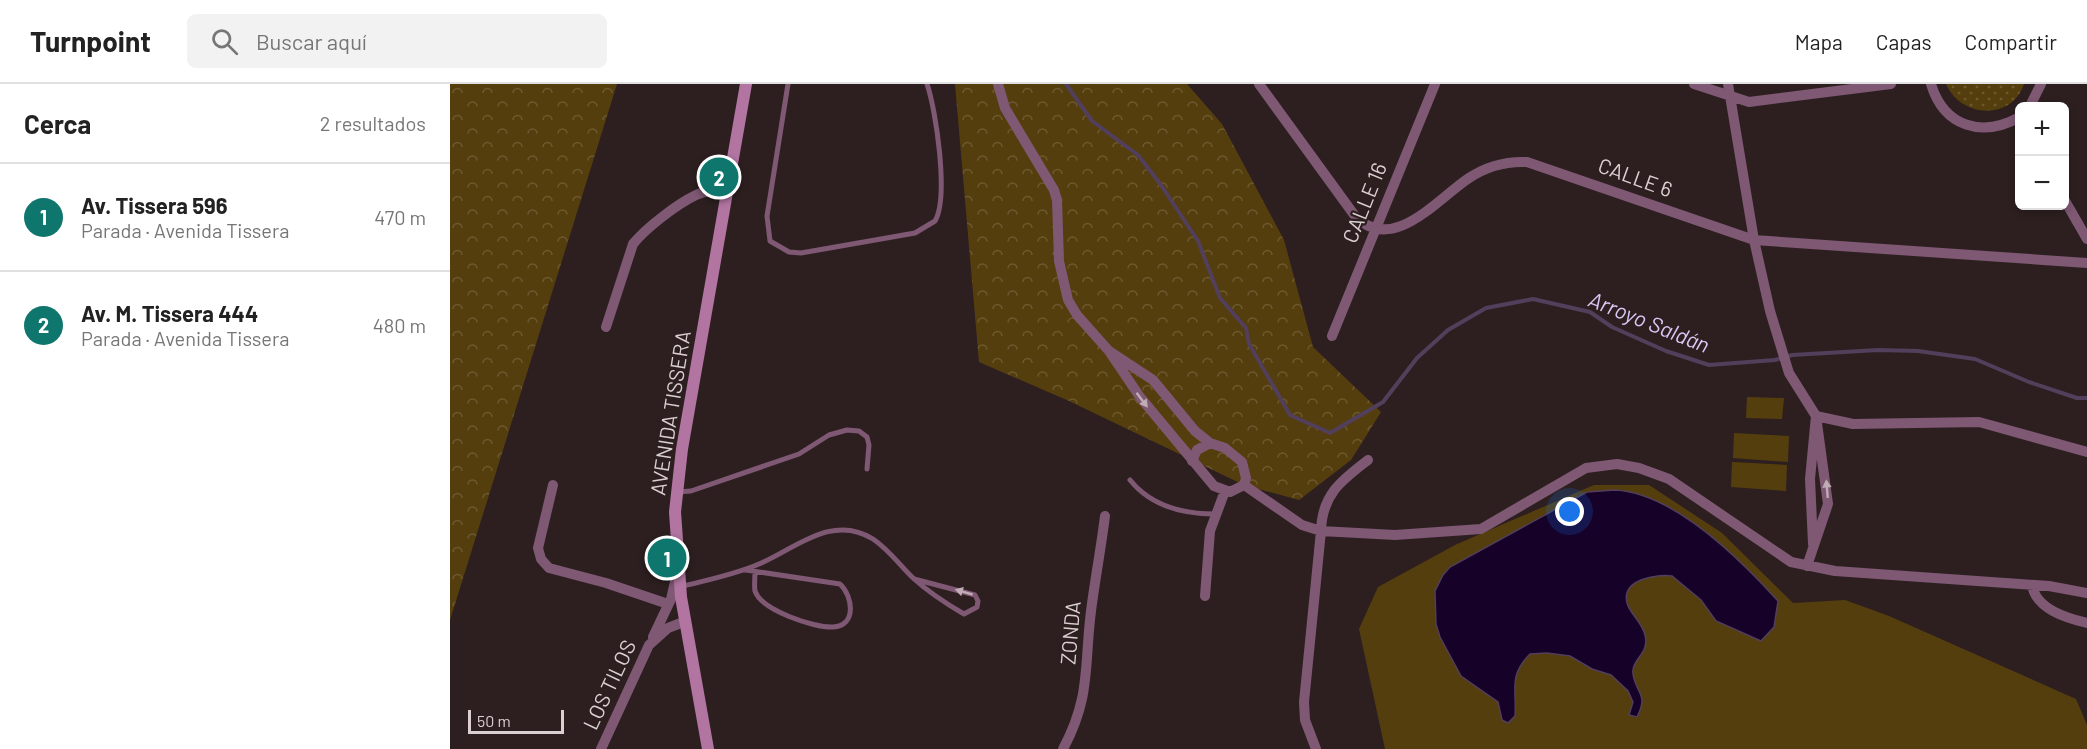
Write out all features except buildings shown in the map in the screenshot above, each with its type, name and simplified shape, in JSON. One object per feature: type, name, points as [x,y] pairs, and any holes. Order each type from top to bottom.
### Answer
[{"type":"main road","name":"AVENIDA TISSERA","points":[[708,749],[680,587],[675,512],[676,492],[746,84]]},
{"type":"street","points":[[998,84],[1005,108],[1054,190],[1057,200],[1059,261],[1068,300],[1077,315],[1109,351],[1140,397],[1214,486],[1225,491],[1236,491],[1244,485],[1246,478],[1242,462],[1225,447],[1210,443],[1195,431],[1153,380],[1109,351]]},
{"type":"street","points":[[1259,84],[1355,216],[1366,227],[1375,230]]},
{"type":"street","name":"CALLE 16","points":[[1332,336],[1436,84]]},
{"type":"street","points":[[1694,84],[1730,98],[1749,102],[1891,84]]},
{"type":"street","points":[[1728,84],[1754,240],[1778,340],[1789,373],[1816,416],[1828,504],[1807,566]]},
{"type":"street","points":[[1931,84],[1935,98],[1947,113],[1964,124],[1982,128],[2002,126],[2015,119]]},
{"type":"street","points":[[2032,102],[2041,84]]},
{"type":"street","name":"CALLE 6","points":[[1375,230],[1399,228],[1471,177],[1490,167],[1514,161],[1527,162],[1754,240],[2087,263]]},
{"type":"street","points":[[606,327],[633,244],[642,233],[695,195],[709,191],[728,192]]},
{"type":"street","points":[[2069,207],[2087,239]]},
{"type":"street","points":[[1816,416],[1853,424],[1979,422],[2087,452]]},
{"type":"street","points":[[1813,544],[1810,479],[1816,416]]},
{"type":"street","points":[[1192,461],[1197,450],[1210,443]]},
{"type":"street","points":[[1316,749],[1305,720],[1304,702],[1321,518],[1337,484],[1368,460]]},
{"type":"street","points":[[1244,485],[1302,525],[1321,531],[1395,535],[1481,528],[1586,468],[1617,464],[1639,468],[1669,479],[1782,557],[1807,566],[1835,572],[2032,585],[2087,593]]},
{"type":"street","points":[[553,485],[538,548],[541,559],[549,568],[606,583],[668,604]]},
{"type":"street","points":[[1205,596],[1210,531],[1225,491]]},
{"type":"street","name":"ZONDA","points":[[1063,749],[1083,699],[1091,614],[1106,516]]},
{"type":"street","points":[[649,645],[668,604],[678,567]]},
{"type":"street","points":[[2032,585],[2033,594],[2040,602],[2070,619],[2087,623]]},
{"type":"street","name":"LOS TILOS","points":[[602,749],[649,645],[668,628],[686,621]]},
{"type":"street","points":[[1072,731],[1073,749]]},
{"type":"lane","points":[[788,84],[766,216],[767,232],[770,241],[777,247],[789,252],[801,253],[915,233],[935,221],[942,201],[936,121],[927,84]]},
{"type":"lane","points":[[676,492],[691,491],[799,454],[829,435],[847,430],[859,431],[867,437],[869,445],[867,469]]},
{"type":"lane","points":[[1130,480],[1142,494],[1152,501],[1189,513],[1215,514]]},
{"type":"lane","points":[[680,587],[744,570],[805,539],[837,529],[870,537],[914,579],[941,601],[964,614],[977,607],[978,601],[975,595],[914,579]]},
{"type":"lane","points":[[744,570],[840,584],[849,596],[850,614],[844,623],[834,627],[793,617],[764,604],[755,590],[755,572]]},
{"type":"green space","points":[[450,84],[617,84],[450,620]]},
{"type":"green space","points":[[955,84],[1187,84],[1222,124],[1284,240],[1313,347],[1381,412],[1351,460],[1299,500],[1244,485],[1069,401],[979,362]]},
{"type":"green space","points":[[1946,84],[2024,84],[2008,105],[1985,111],[1973,109],[1962,103]]},
{"type":"green space","points":[[1747,397],[1784,398],[1782,419],[1746,418]]},
{"type":"green space","points":[[1734,433],[1789,436],[1788,462],[1733,458]]},
{"type":"green space","points":[[1732,462],[1787,465],[1786,491],[1731,487]]},
{"type":"green space","points":[[1594,485],[1649,485],[1722,533],[1793,603],[1845,600],[1889,616],[2076,699],[2087,725],[2087,749],[1385,749],[1359,629],[1378,587],[1455,545]]},
{"type":"shaded area","points":[[1615,490],[1637,494],[1660,503],[1682,515],[1725,548],[1778,601],[1774,627],[1761,641],[1716,621],[1701,600],[1672,576],[1650,577],[1635,583],[1629,588],[1627,595],[1627,603],[1641,626],[1646,642],[1633,669],[1642,699],[1637,717],[1629,715],[1633,702],[1628,691],[1611,675],[1592,669],[1570,656],[1547,653],[1530,654],[1519,669],[1515,683],[1515,716],[1508,723],[1502,720],[1498,702],[1461,676],[1440,637],[1436,624],[1435,591],[1450,567],[1587,492]]},
{"type":"waterway","name":"Arroyo Saldán","points":[[1066,84],[1092,121],[1138,155],[1161,185],[1198,241],[1220,298],[1246,328],[1249,344],[1290,415],[1330,433],[1383,402],[1417,358],[1448,330],[1486,308],[1533,299],[1590,312],[1612,327],[1666,351],[1709,365],[1775,360],[1792,355],[1878,350],[1918,351],[1975,359],[2029,382],[2077,398],[2087,398]]},
{"type":"place","name":"Av. M. Tissera 444","points":[[719,177]]},
{"type":"place","name":"Av. Tissera 596","points":[[667,558]]}]
